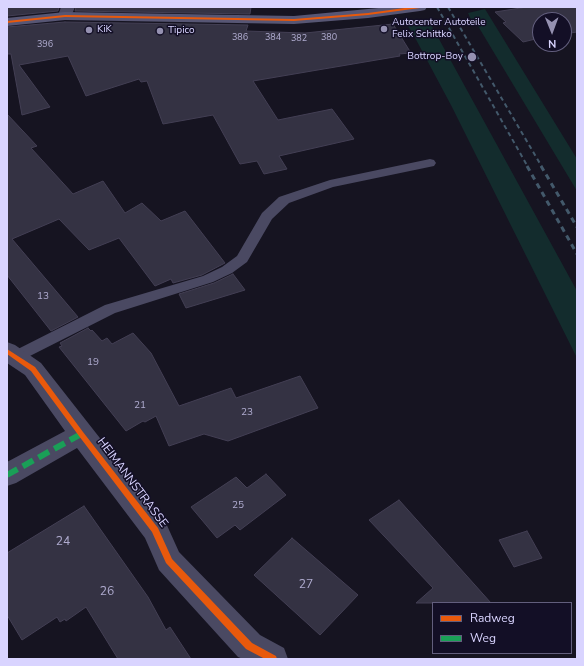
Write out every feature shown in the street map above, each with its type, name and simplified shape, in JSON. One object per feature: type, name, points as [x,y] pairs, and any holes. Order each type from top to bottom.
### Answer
[{"type":"main road","points":[[7,22],[66,12],[294,20],[368,14],[420,7]]},
{"type":"street","name":"HEIMANNSTRASSE","points":[[11,354],[33,369],[155,530],[169,561],[249,646],[273,659]]},
{"type":"street","points":[[7,475],[81,434]]},
{"type":"lane","points":[[11,354],[110,309],[208,279],[227,270],[242,259],[267,216],[284,200],[330,184],[430,162]]},
{"type":"green space","points":[[485,9],[577,159],[577,191],[478,26],[474,26],[468,13]]},
{"type":"green space","points":[[428,19],[577,291],[577,358],[452,107],[412,32],[405,22]]},
{"type":"building","points":[[7,7],[59,7],[58,11],[7,16]]},
{"type":"building","points":[[76,7],[251,7],[250,14],[75,11]]},
{"type":"building","points":[[527,7],[577,7],[577,32],[572,33],[572,12],[532,12],[532,40],[523,42],[503,23],[506,22],[495,12]]},
{"type":"building","points":[[65,22],[248,25],[246,31],[305,33],[393,24],[411,53],[253,81],[278,120],[332,109],[354,139],[279,156],[287,169],[264,174],[257,161],[240,164],[213,115],[163,124],[147,81],[141,82],[139,79],[86,96],[68,56],[19,65],[50,107],[22,115],[11,54],[7,54],[7,27]]},
{"type":"building","points":[[7,114],[37,146],[31,148],[73,194],[103,181],[125,213],[142,203],[161,221],[185,211],[225,263],[202,275],[173,283],[171,279],[155,286],[119,238],[89,250],[59,219],[12,239],[78,317],[51,331],[7,275]]},
{"type":"building","points":[[233,274],[245,290],[186,308],[179,294],[214,283]]},
{"type":"building","points":[[88,328],[91,331],[92,330],[102,341],[107,338],[112,344],[133,333],[151,353],[179,406],[231,388],[236,398],[300,376],[318,408],[228,441],[204,434],[169,446],[156,416],[145,422],[143,421],[126,431],[59,347],[62,346],[60,343]]},
{"type":"building","points":[[266,474],[286,495],[240,530],[235,525],[217,538],[191,507],[236,477],[247,488]]},
{"type":"building","points":[[399,500],[490,602],[416,603],[433,588],[369,520]]},
{"type":"building","points":[[84,506],[148,597],[166,630],[170,627],[191,659],[118,659],[86,607],[66,621],[65,619],[60,622],[57,617],[22,640],[7,615],[7,553]]},
{"type":"building","points":[[527,531],[542,558],[514,567],[499,540]]},
{"type":"building","points":[[292,538],[358,595],[320,635],[254,575]]},
{"type":"railway","points":[[437,7],[528,167]]},
{"type":"railway","points":[[448,7],[542,167]]},
{"type":"railway","points":[[527,166],[577,254]]},
{"type":"railway","points":[[541,166],[577,227]]},
{"type":"marked path","points":[[7,475],[81,434]]},
{"type":"cycle path","points":[[7,22],[65,16],[294,20],[368,14],[420,7]]},
{"type":"cycle path","points":[[7,351],[33,369],[155,530],[169,561],[249,646],[273,659]]},
{"type":"place","name":"Autocenter Autoteile Felix Schittko","points":[[384,29]]},
{"type":"place","name":"KiK","points":[[89,30]]},
{"type":"place","name":"Tipico","points":[[160,31]]},
{"type":"place","name":"Bottrop-Boy","points":[[472,57]]}]
